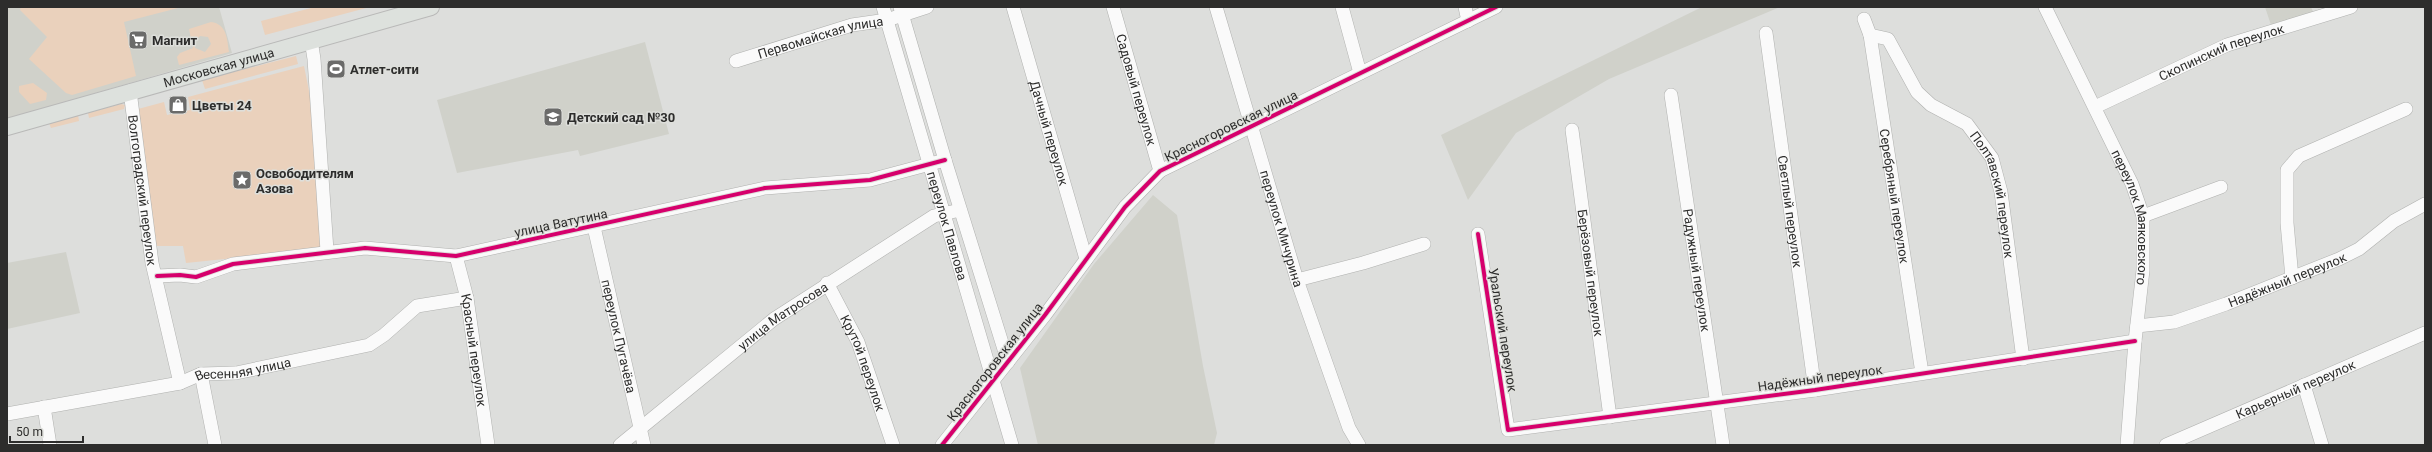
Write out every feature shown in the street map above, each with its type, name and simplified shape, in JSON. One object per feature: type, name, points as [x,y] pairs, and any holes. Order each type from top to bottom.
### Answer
[{"type":"main road","name":"Московская улица","points":[[7,127],[431,7]]},
{"type":"street","name":"переулок Павлова","points":[[883,7],[931,165],[1012,445]]},
{"type":"street","name":"Первомайская улица","points":[[736,61],[852,25],[887,20],[901,11],[927,7]]},
{"type":"street","name":"Дачный переулок","points":[[1013,7],[1086,259]]},
{"type":"street","name":"Садовый переулок","points":[[1113,7],[1160,172]]},
{"type":"street","name":"переулок Мичурина","points":[[1216,7],[1297,280],[1349,428],[1359,445]]},
{"type":"street","points":[[1342,7],[1360,73]]},
{"type":"street","points":[[1465,7],[1468,21]]},
{"type":"street","name":"Красногоровская улица","points":[[942,445],[1045,315],[1125,207],[1160,172],[1496,7]]},
{"type":"street","name":"переулок Маяковского","points":[[2045,7],[2132,184],[2143,216],[2143,270],[2135,341],[2127,445]]},
{"type":"street","name":"Скопинский переулок","points":[[2095,107],[2227,46],[2351,7]]},
{"type":"street","name":"переулок Павлова","points":[[901,11],[944,160],[1008,362]]},
{"type":"street","name":"Серебряный переулок","points":[[1864,19],[1870,35],[1922,373]]},
{"type":"street","name":"Светлый переулок","points":[[1766,33],[1815,390]]},
{"type":"street","name":"Полтавский переулок","points":[[1870,35],[1888,39],[1917,92],[1931,105],[1967,124],[1992,158],[2001,192],[2023,359]]},
{"type":"street","points":[[311,40],[314,59],[327,251]]},
{"type":"street","name":"Волгоградский переулок","points":[[130,91],[152,263],[157,276],[180,383]]},
{"type":"street","name":"Радужный переулок","points":[[1671,95],[1723,445]]},
{"type":"street","points":[[2292,278],[2287,222],[2286,170],[2299,156],[2406,109]]},
{"type":"street","name":"Берёзовый переулок","points":[[1572,130],[1610,417]]},
{"type":"street","name":"улица Ватутина","points":[[157,276],[196,277],[233,264],[327,251],[365,248],[456,256],[594,227],[765,188],[870,180],[931,165],[944,160]]},
{"type":"street","points":[[2143,216],[2221,188]]},
{"type":"street","name":"Надёжный переулок","points":[[2137,326],[2174,322],[2292,278],[2359,249],[2394,220],[2425,204]]},
{"type":"street","name":"улица Матросова","points":[[620,445],[774,319],[827,283],[934,216],[960,210]]},
{"type":"street","name":"переулок Пугачёва","points":[[594,227],[644,445]]},
{"type":"street","name":"Уральский переулок","points":[[1478,234],[1508,430]]},
{"type":"street","points":[[1297,280],[1363,263],[1424,244]]},
{"type":"street","name":"Красный переулок","points":[[456,256],[467,298],[488,445]]},
{"type":"street","name":"Крутой переулок","points":[[827,283],[858,342],[893,445]]},
{"type":"street","name":"Весенняя улица","points":[[7,414],[180,383],[201,374],[236,373],[369,345],[384,336],[417,306],[467,298]]},
{"type":"street","name":"Карьерный переулок","points":[[2166,445],[2425,333]]},
{"type":"street","name":"Надёжный переулок","points":[[1508,430],[1815,390],[2135,341]]},
{"type":"street","points":[[201,374],[215,445]]},
{"type":"street","points":[[2304,385],[2322,445]]},
{"type":"street","points":[[44,407],[50,445]]},
{"type":"shaded area","points":[[7,7],[219,7],[232,53],[7,119]]},
{"type":"shaded area","points":[[21,7],[182,7],[124,22],[136,76],[72,95],[66,93],[29,59],[47,37],[20,10]]},
{"type":"shaded area","points":[[315,7],[370,7],[265,35],[261,21]]},
{"type":"shaded area","points":[[1702,7],[1780,7],[1609,79],[1516,133],[1468,200],[1441,135]]},
{"type":"shaded area","points":[[2265,7],[2311,7],[2314,14],[2272,28]]},
{"type":"shaded area","points":[[211,22],[216,23],[225,33],[229,52],[179,65],[177,57],[180,53],[193,48],[189,29]],"holes":[[[200,36],[208,37],[211,44],[205,52],[195,48],[195,41]]]},
{"type":"shaded area","name":"Детский сад №30","points":[[645,42],[669,134],[580,156],[578,150],[457,173],[437,100]]},
{"type":"shaded area","points":[[296,56],[298,64],[205,89],[202,80]]},
{"type":"shaded area","points":[[304,66],[310,96],[323,249],[186,263],[183,246],[154,246],[138,109],[164,102],[167,115],[190,110],[188,97]]},
{"type":"shaded area","points":[[33,83],[47,93],[46,100],[30,104],[19,92],[19,86]]},
{"type":"shaded area","points":[[121,104],[125,105],[124,109],[89,118],[88,113]]},
{"type":"shaded area","points":[[78,115],[79,121],[51,128],[49,123]]},
{"type":"shaded area","points":[[1153,195],[1177,215],[1203,366],[1217,433],[1214,445],[1038,445],[1020,368],[1094,264]]},
{"type":"shaded area","points":[[66,252],[80,313],[7,329],[7,263]]},
{"type":"cycle path","points":[[942,445],[1045,315],[1125,207],[1160,171],[1496,7]]},
{"type":"cycle path","points":[[157,276],[180,275],[196,277],[233,264],[365,248],[456,256],[765,188],[870,180],[945,160]]},
{"type":"cycle path","points":[[1478,234],[1508,430],[1815,390],[2135,341]]},
{"type":"place","name":"Магнит","points":[[138,40]]},
{"type":"place","name":"Атлет-сити","points":[[336,69]]},
{"type":"place","name":"Цветы 24","points":[[178,105]]},
{"type":"place","name":"Детский сад №30","points":[[553,117]]},
{"type":"place","name":"Освободителям Азова","points":[[242,180]]}]
